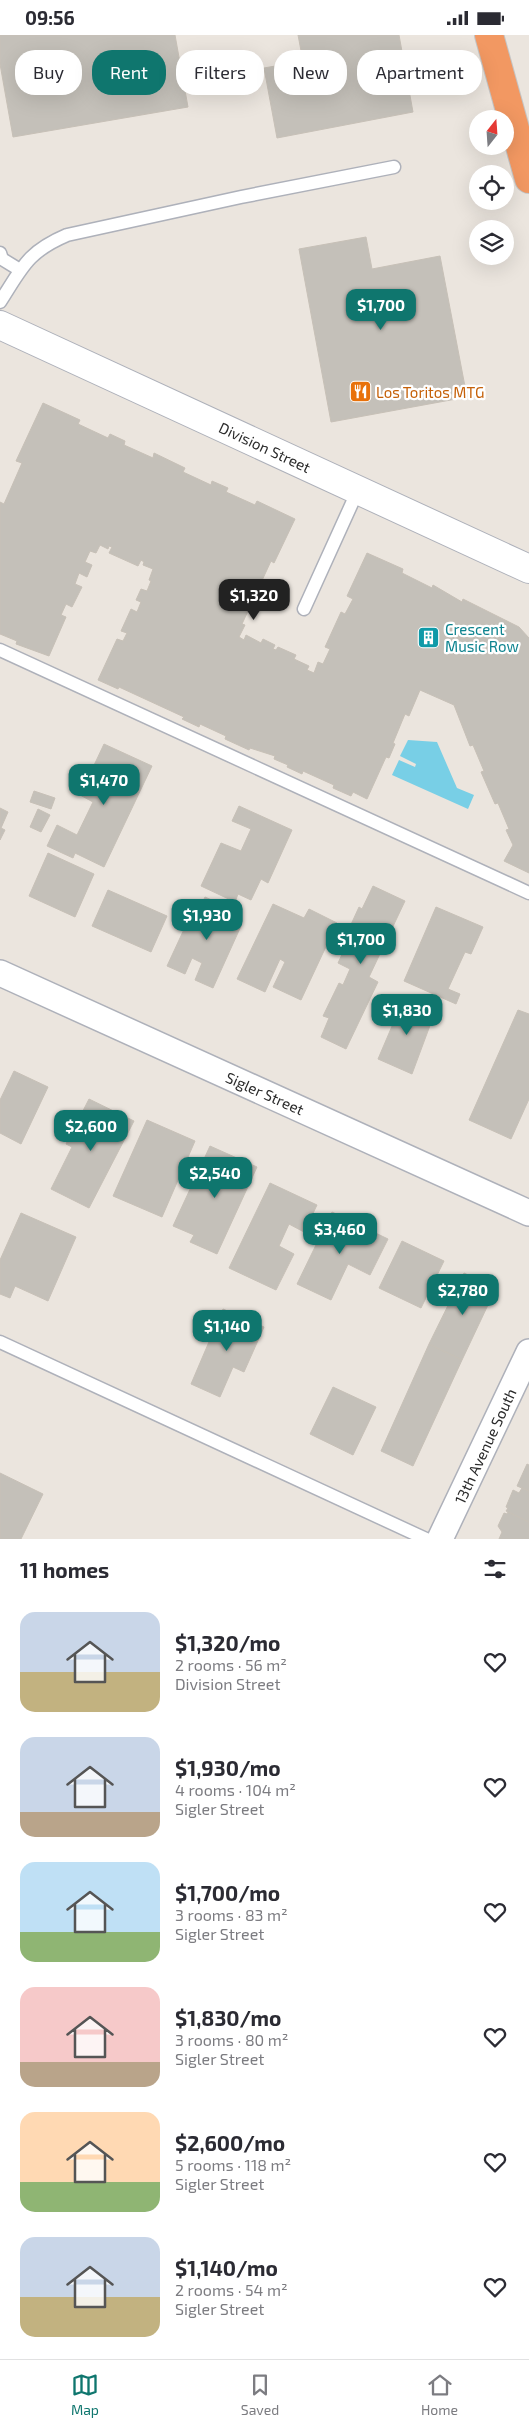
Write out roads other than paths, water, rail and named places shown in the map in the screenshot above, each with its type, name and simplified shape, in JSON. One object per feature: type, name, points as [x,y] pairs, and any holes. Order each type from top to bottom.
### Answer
[{"type":"highway","points":[[489,35],[529,179]]},
{"type":"main road","name":"Division Street","points":[[0,325],[529,569]]},
{"type":"street","name":"Sigler Street","points":[[0,973],[528,1208]]},
{"type":"street","name":"13th Avenue South","points":[[440,1539],[529,1352]]},
{"type":"lane","points":[[0,302],[20,270],[45,244],[67,235],[231,199],[394,167]]},
{"type":"lane","points":[[0,253],[2,259],[20,270]]},
{"type":"lane","points":[[304,609],[358,490]]},
{"type":"lane","points":[[0,650],[529,893]]},
{"type":"lane","points":[[0,1342],[426,1539]]},
{"type":"water","points":[[408,740],[437,742],[457,788],[474,795],[468,809],[392,775],[399,760],[415,767],[416,764],[400,756]]},
{"type":"place","name":"Los Toritos MTG","points":[[360,392]]},
{"type":"place","name":"Crescent Music Row","points":[[429,638]]}]
